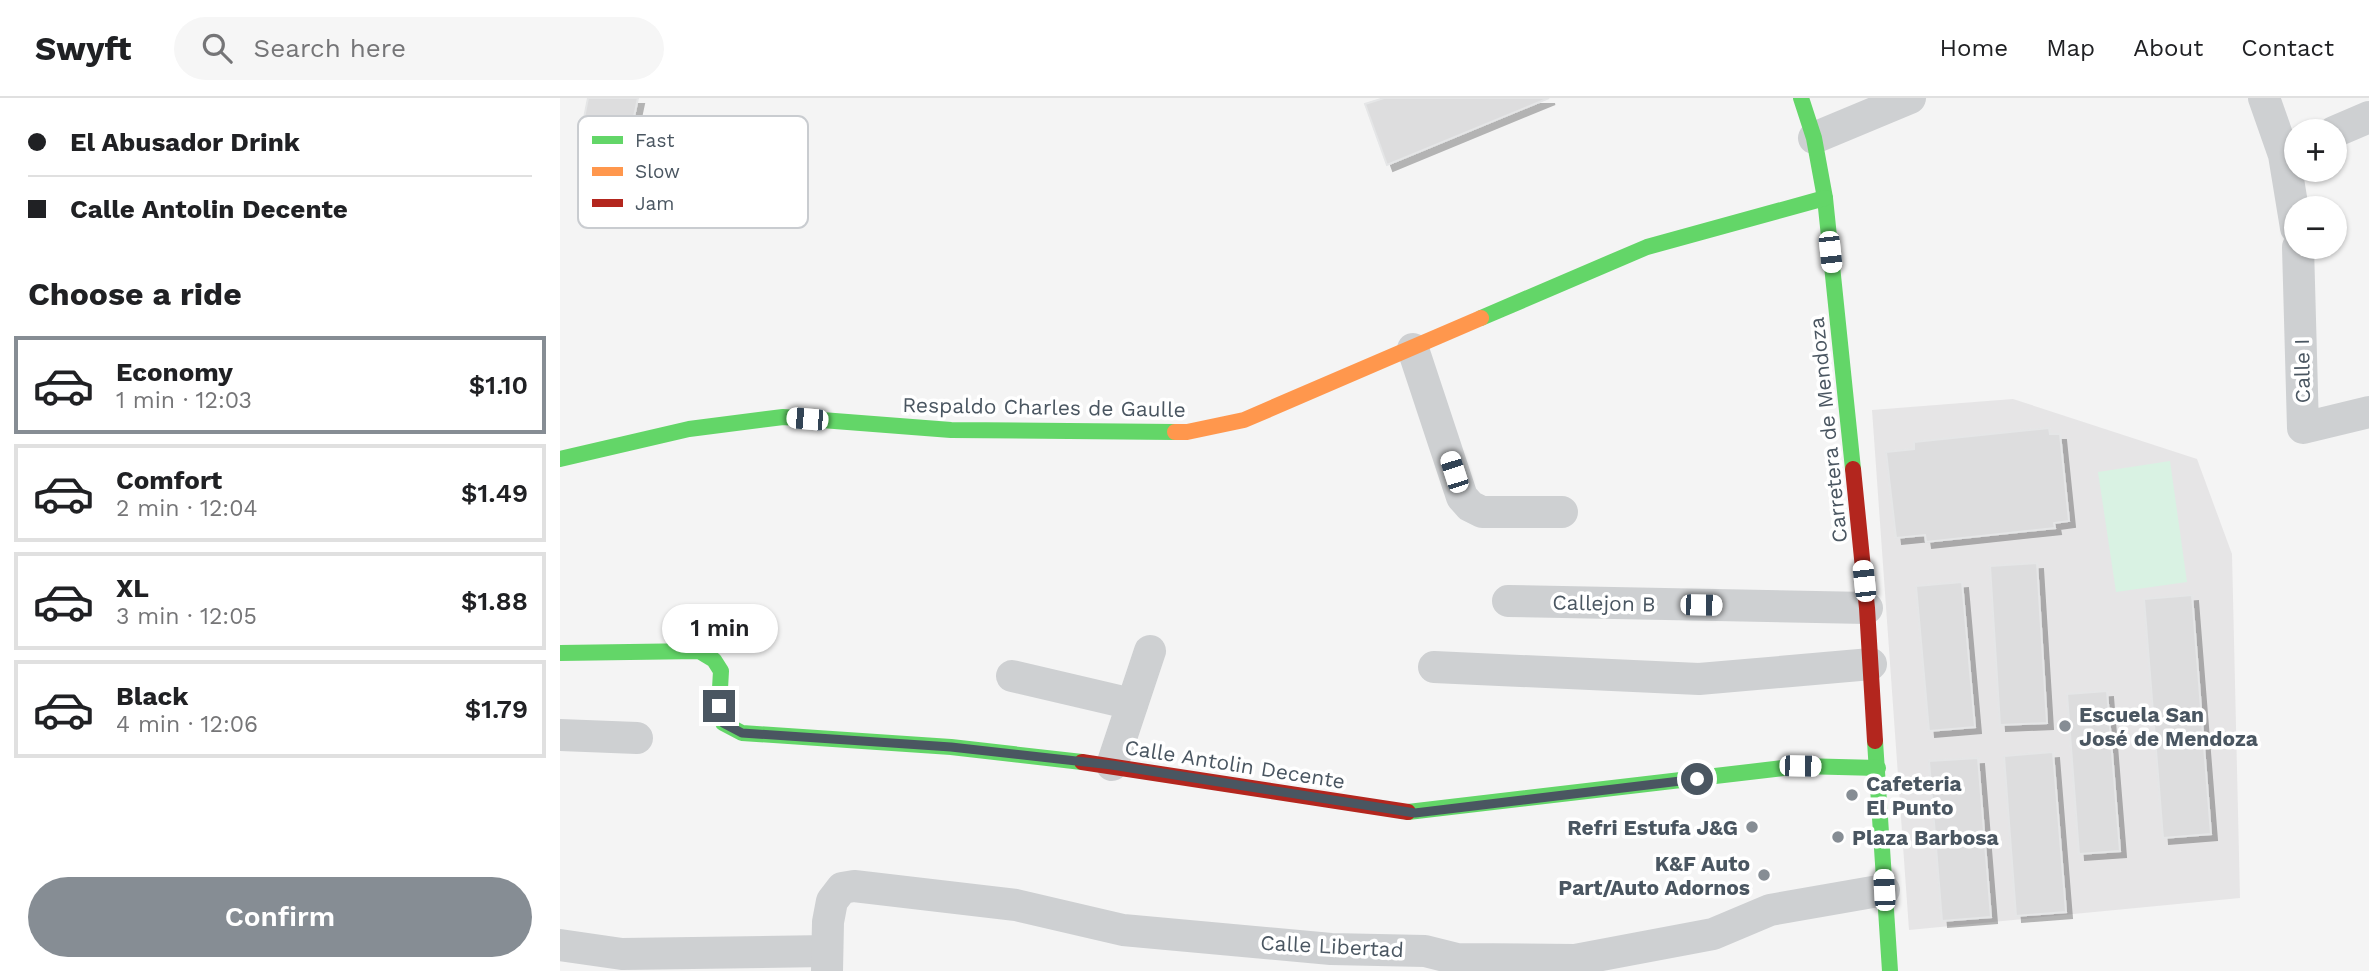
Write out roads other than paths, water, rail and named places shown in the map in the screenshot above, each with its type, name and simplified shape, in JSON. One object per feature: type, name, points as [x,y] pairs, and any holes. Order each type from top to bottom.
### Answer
[{"type":"street","name":"Carretera de Mendoza","points":[[1801,98],[1814,138],[1825,198],[1867,608],[1890,971]]},
{"type":"street","points":[[1814,138],[1910,98]]},
{"type":"street","points":[[2264,98],[2284,140]]},
{"type":"street","points":[[2347,126],[2369,117]]},
{"type":"street","name":"Respaldo Charles de Gaulle","points":[[560,459],[689,429],[783,417],[951,430],[1187,432],[1244,420],[1647,247],[1825,198]]},
{"type":"street","name":"Calle I","points":[[2298,259],[2303,428],[2369,412]]},
{"type":"street","points":[[1413,349],[1462,497],[1470,506],[1482,512],[1562,512]]},
{"type":"street","name":"Callejon B","points":[[1508,601],[1867,608]]},
{"type":"street","name":"Calle Antolin Decente","points":[[560,653],[698,651],[715,660],[721,671],[719,706],[723,723],[742,733],[951,747],[1112,765],[1415,813],[1800,766],[1878,768]]},
{"type":"street","points":[[1112,765],[1150,651]]},
{"type":"street","points":[[1434,667],[1699,679],[1871,664]]},
{"type":"street","points":[[1012,676],[1132,704]]},
{"type":"street","points":[[560,735],[637,738]]},
{"type":"street","name":"Calle Libertad","points":[[827,961],[828,922],[832,901],[842,888],[854,886],[1016,905],[1123,930],[1331,949],[1425,951],[1457,959],[1575,960],[1713,934],[1770,910],[1884,890]]},
{"type":"street","points":[[560,945],[622,962],[827,961]]},
{"type":"place","name":"Escuela San José de Mendoza","points":[[2065,726]]},
{"type":"place","name":"Cafeteria El Punto","points":[[1852,795]]},
{"type":"place","name":"Refri Estufa J&G","points":[[1752,827]]},
{"type":"place","name":"Plaza Barbosa","points":[[1838,837]]},
{"type":"place","name":"K&F Auto Part/Auto Adornos","points":[[1764,875]]}]
